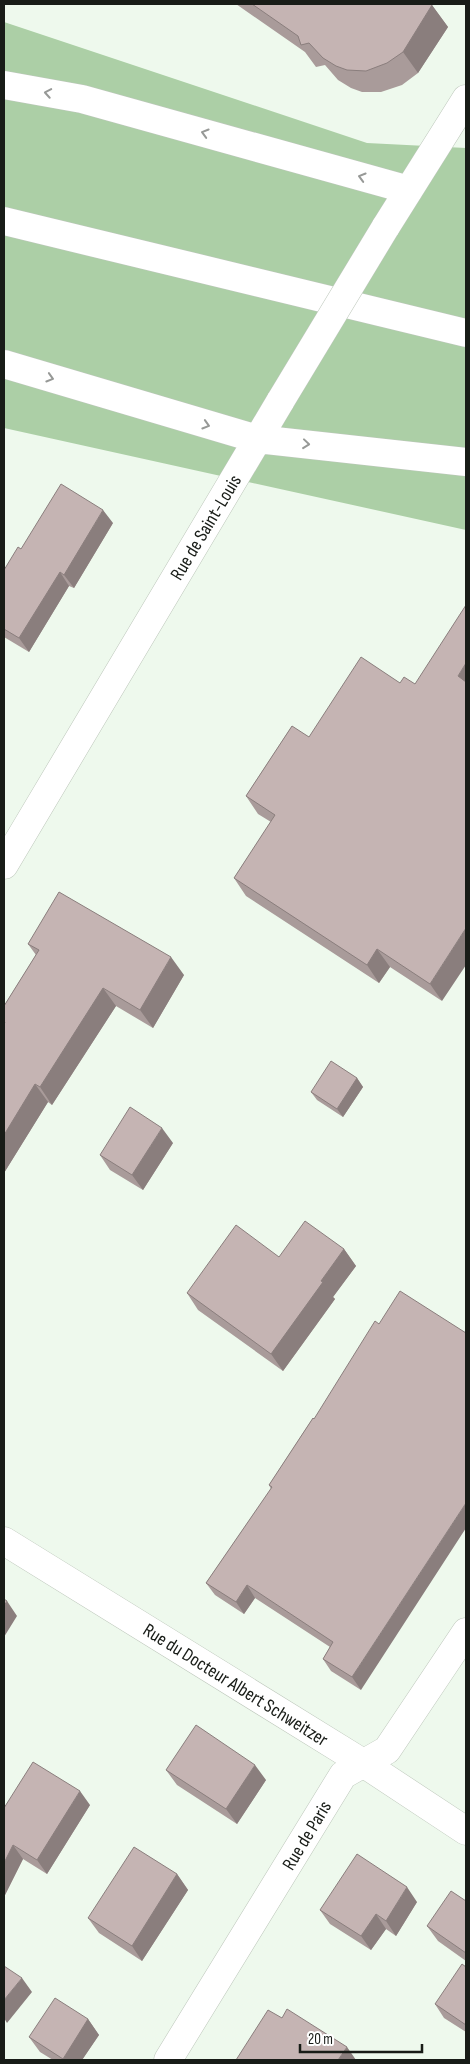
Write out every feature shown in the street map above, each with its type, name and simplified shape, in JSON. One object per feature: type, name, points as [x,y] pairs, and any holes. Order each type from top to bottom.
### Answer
[{"type":"main road","points":[[4,85],[82,99],[409,190]]},
{"type":"main road","name":"Rue de Saint-Louis","points":[[4,865],[257,439],[385,228],[464,106]]},
{"type":"main road","points":[[4,221],[466,333]]},
{"type":"main road","points":[[4,364],[257,439],[466,462]]},
{"type":"main road","name":"Rue du Docteur Albert Schweitzer","points":[[4,1541],[363,1763],[466,1831]]},
{"type":"main road","name":"Rue de Paris","points":[[168,2060],[343,1775],[387,1750],[466,1632]]},
{"type":"green space","points":[[4,22],[367,143],[466,148],[466,530],[4,428]]},
{"type":"building","points":[[252,4],[432,5],[403,52],[387,63],[366,71],[347,70],[336,66],[323,58],[309,43],[301,45],[298,36]]},
{"type":"building","points":[[61,484],[103,510],[64,575],[60,572],[19,638],[4,629],[4,570],[18,547],[21,549]]},
{"type":"building","points":[[466,605],[466,663],[458,676],[466,682],[466,928],[430,984],[377,949],[367,965],[234,878],[275,815],[246,796],[292,726],[309,737],[361,657],[400,683],[404,677],[415,684]]},
{"type":"building","points":[[59,892],[171,957],[140,1010],[103,988],[40,1087],[35,1084],[4,1135],[4,1006],[39,950],[28,944]]},
{"type":"building","points":[[331,1061],[357,1078],[337,1109],[311,1092]]},
{"type":"building","points":[[130,1107],[162,1128],[132,1175],[100,1155]]},
{"type":"building","points":[[305,1221],[344,1249],[321,1281],[323,1282],[271,1354],[187,1293],[236,1225],[279,1257]]},
{"type":"building","points":[[400,1291],[466,1333],[466,1503],[352,1677],[323,1659],[333,1642],[247,1585],[236,1602],[206,1583],[272,1487],[269,1485],[314,1419],[375,1321],[379,1324]]},
{"type":"building","points":[[196,1725],[255,1765],[226,1809],[166,1770]]},
{"type":"building","points":[[33,1762],[80,1791],[37,1860],[13,1845],[4,1863],[4,1808]]},
{"type":"building","points":[[134,1847],[177,1874],[132,1946],[88,1918]]},
{"type":"building","points":[[357,1854],[407,1887],[386,1921],[376,1914],[361,1936],[320,1910]]},
{"type":"building","points":[[451,1891],[466,1901],[466,1953],[427,1926]]},
{"type":"building","points":[[462,1964],[466,1967],[466,2025],[435,2004]]},
{"type":"building","points":[[4,1966],[22,1978],[4,2000]]},
{"type":"building","points":[[55,1998],[88,2019],[63,2059],[29,2037]]},
{"type":"building","points":[[287,2009],[347,2047],[338,2060],[236,2060],[268,2010],[282,2018]]}]
